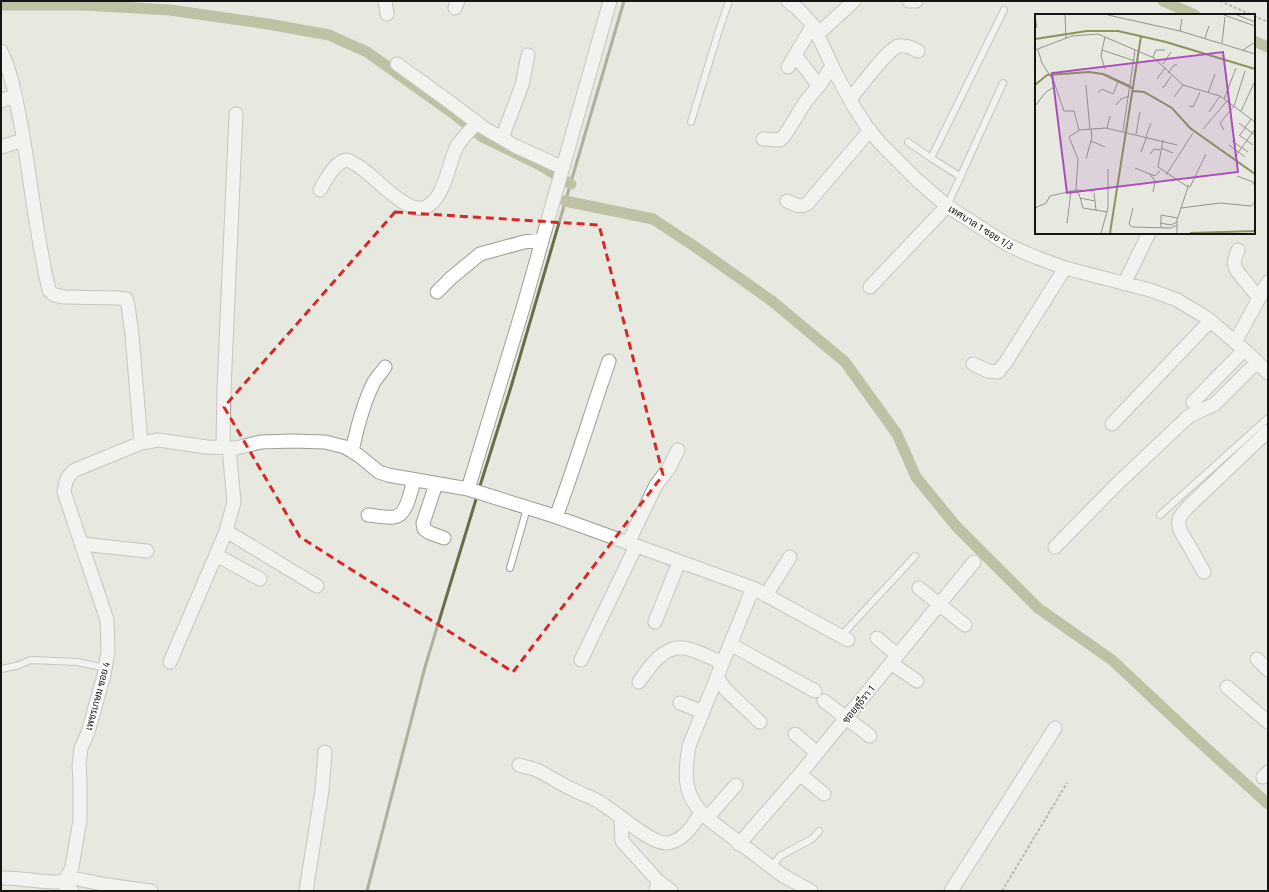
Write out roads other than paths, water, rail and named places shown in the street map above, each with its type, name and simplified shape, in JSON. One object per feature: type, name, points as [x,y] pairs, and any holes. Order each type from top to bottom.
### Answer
[{"type":"street","points":[[469,489],[523,308],[610,1]]},
{"type":"street","name":"เทศบาล 1 ซอย 1/3","points":[[788,1],[798,9],[816,30],[832,66],[850,99],[880,144],[917,180],[947,206],[1008,245],[1065,268],[1150,290],[1177,300],[1210,321],[1265,368]]},
{"type":"street","points":[[788,67],[795,54],[816,30],[854,1]]},
{"type":"street","points":[[909,1],[916,1]]},
{"type":"street","points":[[850,99],[887,54],[898,46],[906,46],[918,51]]},
{"type":"street","points":[[1,51],[8,66],[15,95],[35,219],[49,290],[54,295],[65,297],[126,299],[136,371],[141,443]]},
{"type":"street","points":[[795,54],[818,86]]},
{"type":"street","points":[[502,138],[522,85],[528,55]]},
{"type":"street","points":[[398,64],[451,103],[473,126],[502,138],[561,174]]},
{"type":"street","points":[[763,139],[780,140],[786,135],[806,101],[832,66]]},
{"type":"street","points":[[1,101],[15,95]]},
{"type":"street","points":[[170,662],[226,531],[234,502],[226,448],[224,390],[236,114]]},
{"type":"street","points":[[320,190],[335,167],[339,163],[347,160],[370,175],[404,202],[415,208],[426,208],[440,192],[458,146],[473,126]]},
{"type":"street","points":[[787,201],[797,206],[807,204],[870,130]]},
{"type":"street","points":[[1,147],[23,140]]},
{"type":"street","points":[[870,287],[947,206]]},
{"type":"street","points":[[1124,284],[1149,234]]},
{"type":"street","points":[[437,292],[451,278],[480,254],[524,242],[542,240]]},
{"type":"street","points":[[1238,250],[1234,259],[1236,271],[1259,298]]},
{"type":"street","points":[[973,364],[988,371],[998,372],[1006,362],[1065,268]]},
{"type":"street","points":[[1193,402],[1240,346],[1259,298],[1268,282]]},
{"type":"street","points":[[1112,424],[1210,321]]},
{"type":"street","points":[[556,517],[569,483],[609,361]]},
{"type":"street","points":[[352,451],[367,398],[374,382],[386,367]]},
{"type":"street","points":[[1055,546],[1117,484],[1189,416],[1215,404],[1265,368]]},
{"type":"street","points":[[1204,572],[1180,530],[1178,524],[1180,517],[1189,506],[1268,431]]},
{"type":"street","name":"เพชรเกษม ซอย 4","points":[[64,879],[72,867],[80,820],[80,781],[78,765],[81,748],[88,732],[106,668],[108,651],[107,620],[64,492],[65,481],[68,475],[75,470],[141,443],[158,440],[207,447],[236,448],[261,442],[292,441],[325,442],[345,447],[379,472],[414,480],[469,489],[556,517],[753,588],[845,638]]},
{"type":"street","points":[[581,660],[632,545],[656,485],[669,468],[678,450]]},
{"type":"street","points":[[368,516],[396,517],[402,514],[408,501],[414,480]]},
{"type":"street","points":[[436,484],[422,523],[424,529],[444,538]]},
{"type":"street","points":[[226,531],[317,586]]},
{"type":"street","points":[[82,544],[147,551]]},
{"type":"street","points":[[216,555],[260,579]]},
{"type":"street","points":[[766,595],[790,557]]},
{"type":"street","points":[[655,622],[679,562]]},
{"type":"street","name":"ซอยสุธีรา 1","points":[[739,844],[800,774],[974,562]]},
{"type":"street","points":[[753,588],[689,746],[686,764],[686,784],[693,802],[704,815],[739,844],[782,876],[811,891]]},
{"type":"street","points":[[919,588],[965,625]]},
{"type":"street","points":[[877,638],[894,659],[917,681]]},
{"type":"street","points":[[730,644],[815,691]]},
{"type":"street","points":[[639,682],[659,656],[676,648],[685,648],[723,663]]},
{"type":"street","points":[[1257,659],[1268,670]]},
{"type":"street","points":[[717,677],[725,689],[760,722]]},
{"type":"street","points":[[1227,687],[1268,722]]},
{"type":"street","points":[[824,701],[870,736]]},
{"type":"street","points":[[680,703],[703,712]]},
{"type":"street","points":[[951,891],[1055,728]]},
{"type":"street","points":[[795,734],[817,753]]},
{"type":"street","points":[[306,891],[322,790],[325,752]]},
{"type":"street","points":[[519,765],[538,771],[573,790],[596,800],[645,835],[657,841],[666,843],[675,841],[684,834],[736,785]]},
{"type":"street","points":[[800,774],[824,794]]},
{"type":"street","points":[[621,817],[622,841],[657,886],[671,891]]},
{"type":"street","points":[[1,878],[12,878],[32,886],[64,879],[151,891]]},
{"type":"street","points":[[64,879],[72,891]]},
{"type":"lane","points":[[691,122],[729,1]]},
{"type":"lane","points":[[931,158],[1004,10]]},
{"type":"lane","points":[[947,206],[1003,83]]},
{"type":"lane","points":[[908,142],[961,176]]},
{"type":"lane","points":[[1160,515],[1268,418]]},
{"type":"lane","points":[[510,568],[527,508]]},
{"type":"lane","points":[[845,638],[915,556]]},
{"type":"lane","points":[[1,669],[16,666],[31,660],[77,662],[106,668]]},
{"type":"lane","points":[[771,868],[780,856],[812,839],[819,831]]},
{"type":"waterway","points":[[479,489],[511,387],[624,1]]},
{"type":"waterway","points":[[1163,1],[1193,14]]},
{"type":"waterway","points":[[1,5],[85,5],[170,10],[268,24],[329,35],[367,52],[454,114],[481,136],[540,165],[571,184]]},
{"type":"waterway","points":[[1255,41],[1268,47]]},
{"type":"waterway","points":[[565,201],[653,219],[772,301],[845,362],[897,434],[916,477],[956,526],[1038,608],[1112,660],[1268,804]]},
{"type":"waterway","points":[[367,891],[425,667],[477,496]]}]
